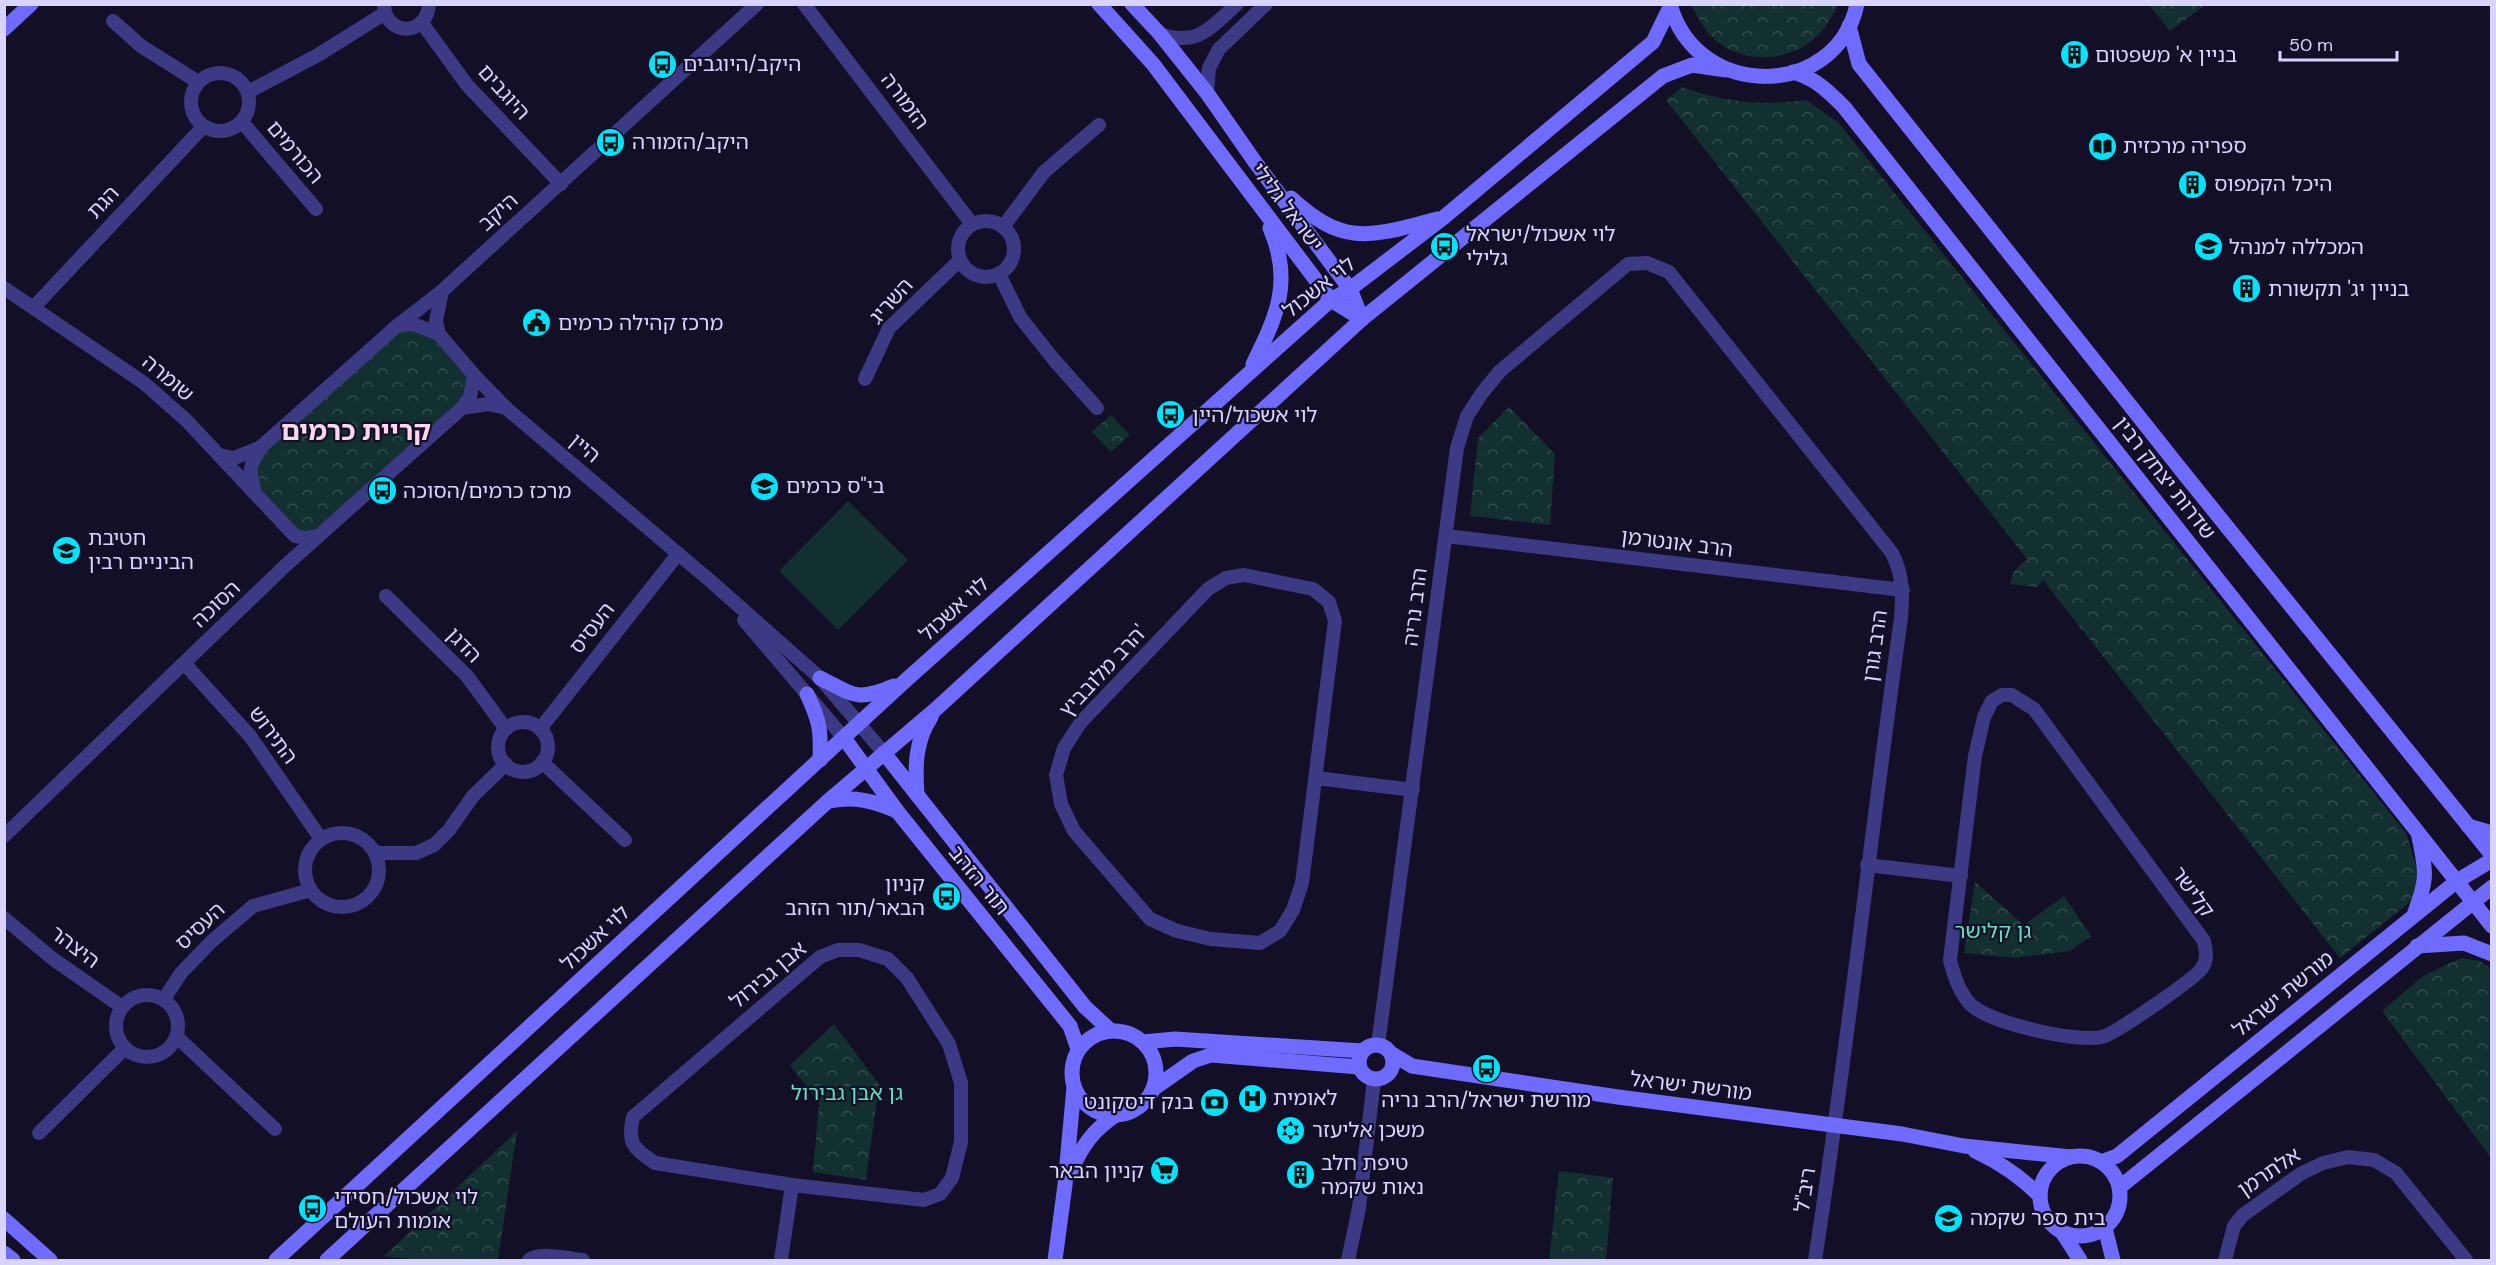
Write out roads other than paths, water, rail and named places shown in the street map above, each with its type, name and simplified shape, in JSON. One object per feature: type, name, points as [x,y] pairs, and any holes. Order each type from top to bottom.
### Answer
[{"type":"main road","points":[[4,29],[31,4]]},
{"type":"main road","name":"ישראל גלילי","points":[[1099,4],[1153,64],[1331,300],[1362,319]]},
{"type":"main road","name":"ישראל גלילי","points":[[1132,4],[1160,34],[1207,93],[1255,162],[1350,289],[1362,319]]},
{"type":"main road","points":[[327,1260],[827,802],[936,709],[1362,319],[1662,76],[1692,65],[1753,77],[1782,76],[1812,65],[1837,44],[1854,16],[1857,4]]},
{"type":"main road","points":[[1670,6],[1679,27],[1691,45],[1707,59],[1726,70]]},
{"type":"main road","name":"לוי אשכול","points":[[276,1260],[905,681],[1248,372],[1331,300],[1350,289],[1443,218],[1653,42],[1670,6]]},
{"type":"main road","name":"שדרות יצחק רבין","points":[[1849,26],[1859,64],[2492,858]]},
{"type":"main road","name":"שדרות יצחק רבין","points":[[1793,72],[1808,76],[1820,83],[1844,107],[2492,926]]},
{"type":"main road","points":[[1255,162],[1306,212],[1327,226],[1348,234],[1366,235],[1388,232],[1443,218]]},
{"type":"main road","points":[[1248,372],[1274,318],[1279,304],[1282,282],[1282,266],[1276,242],[1260,206]]},
{"type":"main road","points":[[820,678],[856,695],[872,696],[905,681]]},
{"type":"main road","points":[[807,694],[821,730],[820,760]]},
{"type":"main road","points":[[917,795],[915,768],[918,745],[926,724],[936,709]]},
{"type":"main road","name":"תור הזהב","points":[[844,738],[897,811],[1070,1026],[1078,1049]]},
{"type":"main road","name":"תור הזהב","points":[[884,753],[1085,1007],[1110,1030]]},
{"type":"main road","points":[[827,802],[846,798],[862,799],[897,811]]},
{"type":"main road","points":[[2468,826],[2492,833]]},
{"type":"main road","points":[[2414,916],[2423,892],[2427,870],[2417,831]]},
{"type":"main road","name":"מורשת ישראל","points":[[2101,1162],[2117,1156],[2457,881],[2492,858]]},
{"type":"main road","points":[[2120,1187],[2492,887]]},
{"type":"main road","points":[[2417,946],[2464,943],[2492,954]]},
{"type":"main road","points":[[1116,1115],[1103,1114],[1090,1108],[1080,1099],[1074,1087],[1071,1072],[1078,1049],[1087,1040],[1110,1030],[1128,1033],[1143,1042],[1151,1052],[1156,1064],[1153,1089]]},
{"type":"main road","points":[[1143,1042],[1175,1039],[1363,1051]]},
{"type":"main road","points":[[1372,1045],[1378,1045],[1388,1050],[1394,1060],[1392,1071],[1384,1078],[1374,1080],[1365,1076],[1359,1068],[1360,1056],[1372,1045]]},
{"type":"main road","name":"מורשת ישראל","points":[[1392,1054],[1412,1066],[1618,1097],[1902,1134],[1964,1146],[2071,1157]]},
{"type":"main road","points":[[1065,1185],[1080,1149],[1091,1135],[1116,1115],[1139,1107],[1153,1089],[1193,1061],[1211,1055],[1359,1068]]},
{"type":"main road","name":"מורשת ישראל","points":[[1392,1071],[1412,1066]]},
{"type":"main road","points":[[1055,1260],[1074,1087]]},
{"type":"main road","name":"מורשת ישראל","points":[[1964,1146],[1998,1162],[2023,1179],[2040,1196]]},
{"type":"main road","points":[[2062,1232],[2084,1236],[2105,1228],[2119,1210],[2120,1187],[2116,1177],[2101,1162],[2091,1158],[2071,1157],[2053,1167],[2046,1175],[2040,1196],[2046,1217],[2062,1232],[2080,1260]]},
{"type":"main road","points":[[4,1219],[50,1260]]},
{"type":"main road","points":[[2105,1228],[2113,1260]]},
{"type":"main road","points":[[4,1253],[13,1260]]},
{"type":"street","points":[[248,92],[318,55],[384,9],[394,25],[401,28],[416,27],[422,23],[429,12],[429,4]]},
{"type":"street","name":"היקב","points":[[255,492],[249,473],[252,461],[262,446],[398,326],[442,291],[758,4]]},
{"type":"street","name":"הזמורה","points":[[804,4],[972,224]]},
{"type":"street","points":[[1160,34],[1172,38],[1190,39],[1206,32],[1237,4]]},
{"type":"street","points":[[1207,93],[1209,68],[1219,49],[1266,4]]},
{"type":"street","points":[[113,21],[141,46],[198,82]]},
{"type":"street","name":"היוגבים","points":[[422,23],[467,86],[561,184]]},
{"type":"street","points":[[215,73],[226,73],[243,83],[248,92],[250,108],[243,122],[236,128],[220,132],[204,126],[196,120],[192,111],[193,91],[198,82],[215,73]]},
{"type":"street","name":"הכורמים","points":[[243,122],[316,209]]},
{"type":"street","points":[[1004,226],[1044,172],[1099,125]]},
{"type":"street","name":"הגת","points":[[34,307],[204,126]]},
{"type":"street","points":[[983,221],[1004,226],[1014,242],[1015,252],[1012,261],[999,274],[988,277],[976,276],[967,270],[960,260],[958,250],[959,240],[964,231],[972,224],[983,221]]},
{"type":"street","name":"השריג","points":[[865,379],[889,328],[960,260]]},
{"type":"street","name":"הרב נריה","points":[[1378,1045],[1457,448],[1467,416],[1500,371],[1628,264],[1647,263]]},
{"type":"street","name":"הרב גורן","points":[[1647,263],[1669,272],[1892,553],[1900,570],[1904,590],[1867,864],[1836,1126]]},
{"type":"street","points":[[999,274],[1020,317],[1097,408]]},
{"type":"street","name":"שומרה","points":[[4,288],[144,383],[186,420],[295,536],[305,538],[319,536]]},
{"type":"street","points":[[440,334],[436,321],[442,291]]},
{"type":"street","points":[[398,326],[413,324],[440,334]]},
{"type":"street","name":"היין","points":[[440,334],[474,375],[506,408],[714,584],[820,678],[884,753]]},
{"type":"street","name":"הסוכה","points":[[4,836],[286,565],[462,408],[471,397],[474,375]]},
{"type":"street","points":[[462,408],[488,404],[506,408]]},
{"type":"street","name":"היקב","points":[[219,455],[234,458],[262,446]]},
{"type":"street","name":"שומרה","points":[[283,525],[290,545],[286,565]]},
{"type":"street","name":"הרב אונטרמן","points":[[1446,536],[1904,590]]},
{"type":"street","name":"העסיס","points":[[540,729],[678,554]]},
{"type":"street","name":"הרב מלובביץ'","points":[[1244,575],[1313,589],[1329,602],[1335,621],[1316,778],[1302,883],[1293,910],[1280,931],[1260,943],[1211,939],[1177,931],[1150,919],[1074,831],[1061,804],[1056,775],[1064,748],[1081,722],[1208,589],[1226,578],[1244,575]]},
{"type":"street","name":"היין","points":[[714,584],[844,738]]},
{"type":"street","name":"הדגן","points":[[386,596],[467,676],[506,729]]},
{"type":"street","name":"התירוש","points":[[184,663],[250,736],[321,839]]},
{"type":"street","name":"קלישר","points":[[2002,695],[2012,695],[2034,709],[2204,941],[2207,956],[2202,969],[2116,1032],[2103,1037],[2087,1039],[2016,1026],[1994,1019],[1972,1005],[1957,984],[1950,960],[1961,876],[1975,756],[1984,717],[1992,701],[2002,695]]},
{"type":"street","points":[[519,722],[526,722],[540,729],[548,745],[547,754],[542,762],[536,768],[520,772],[506,764],[498,747],[506,729],[519,722]]},
{"type":"street","points":[[542,762],[625,840]]},
{"type":"street","points":[[376,853],[416,853],[434,845],[449,830],[474,796],[506,764]]},
{"type":"street","points":[[1316,778],[1413,790]]},
{"type":"street","points":[[345,832],[357,835],[376,853],[380,865],[375,889],[356,905],[343,907],[331,905],[319,899],[306,880],[305,868],[312,847],[321,839],[332,834],[345,832]]},
{"type":"street","points":[[1867,864],[1961,876]]},
{"type":"street","name":"העסיס","points":[[164,999],[180,973],[212,941],[253,906],[311,890]]},
{"type":"street","name":"היצהר","points":[[4,918],[53,959],[122,1007]]},
{"type":"street","name":"אבן גבירול","points":[[838,950],[859,950],[888,959],[907,978],[949,1044],[961,1083],[961,1142],[952,1178],[939,1194],[924,1200],[792,1185],[655,1163],[636,1150],[629,1135],[633,1117],[820,957],[838,950]]},
{"type":"street","points":[[146,994],[164,999],[176,1011],[179,1028],[172,1046],[164,1053],[154,1057],[144,1057],[125,1048],[120,1041],[116,1024],[122,1007],[136,996],[146,994]]},
{"type":"street","points":[[177,1036],[275,1129]]},
{"type":"street","points":[[39,1133],[125,1048]]},
{"type":"street","points":[[1348,1260],[1359,1208],[1374,1080]]},
{"type":"street","name":"ריב\"ל","points":[[1815,1260],[1836,1126]]},
{"type":"street","name":"אלתרמן","points":[[2225,1260],[2234,1226],[2243,1215],[2302,1173],[2323,1163],[2348,1157],[2374,1160],[2396,1173],[2466,1260]]},
{"type":"street","points":[[781,1260],[792,1185]]},
{"type":"street","points":[[529,1260],[548,1257],[583,1260]]},
{"type":"place","name":"בניין א' משפטום","points":[[2074,55]]},
{"type":"place","name":"היקב/היוגבים","points":[[662,64]]},
{"type":"place","name":"היקב/הזמורה","points":[[611,142]]},
{"type":"place","name":"ספריה מרכזית","points":[[2102,146]]},
{"type":"place","name":"היכל הקמפוס","points":[[2193,184]]},
{"type":"place","name":"לוי אשכול/ישראל גלילי","points":[[1445,246]]},
{"type":"place","name":"המכללה למנהל","points":[[2208,247]]},
{"type":"place","name":"בניין יג' תקשורת","points":[[2247,289]]},
{"type":"place","name":"מרכז קהילה כרמים","points":[[537,323]]},
{"type":"place","name":"לוי אשכול/היין","points":[[1171,415]]},
{"type":"place","name":"בי\"ס כרמים","points":[[765,486]]},
{"type":"place","name":"מרכז כרמים/הסוכה","points":[[382,491]]},
{"type":"place","name":"חטיבת הביניים רבין","points":[[67,550]]},
{"type":"place","name":"קניון הבאר/תור הזהב","points":[[946,896]]},
{"type":"place","name":"מורשת ישראל/הרב נריה","points":[[1486,1069]]},
{"type":"place","name":"לאומית","points":[[1252,1098]]},
{"type":"place","name":"בנק דיסקונט","points":[[1215,1102]]},
{"type":"place","name":"משכן אליעזר","points":[[1291,1130]]},
{"type":"place","name":"קניון הבאר","points":[[1165,1171]]},
{"type":"place","name":"טיפת חלב נאות שקמה","points":[[1300,1175]]},
{"type":"place","name":"לוי אשכול/חסידי אומות העולם","points":[[313,1209]]},
{"type":"place","name":"בית ספר שקמה","points":[[1949,1218]]},
{"type":"district","name":"קריית כרמים","points":[[356,430]]},
{"type":"park label","name":"גן קלישר","points":[[1993,931]]},
{"type":"park label","name":"גן אבן גבירול","points":[[847,1093]]}]
